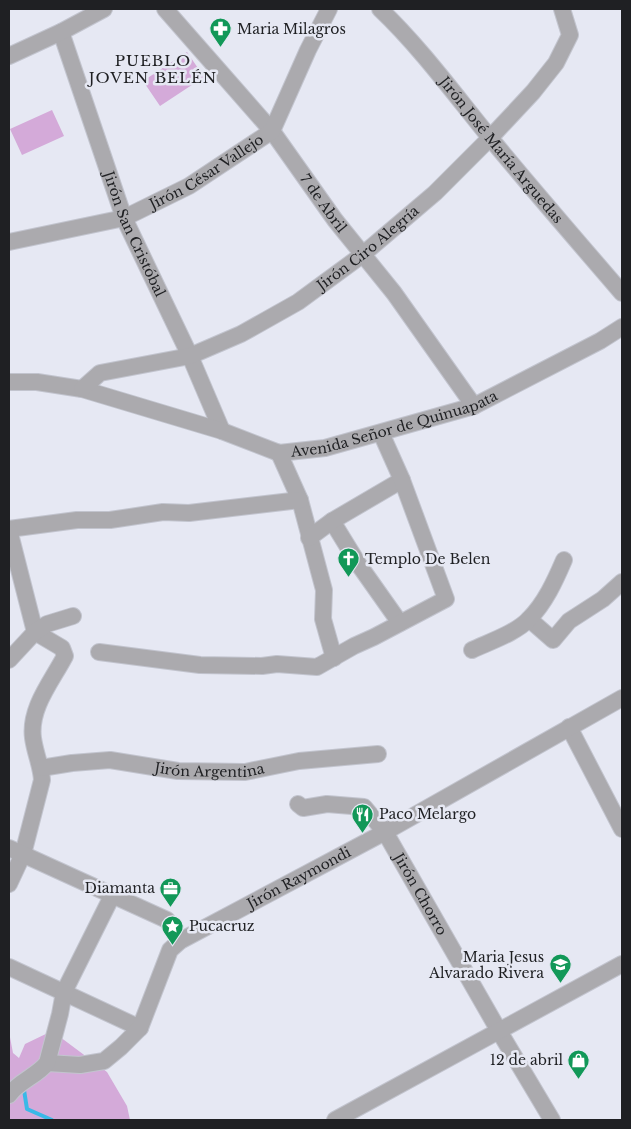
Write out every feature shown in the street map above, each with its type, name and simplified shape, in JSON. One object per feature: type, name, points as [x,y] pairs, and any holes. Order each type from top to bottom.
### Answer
[{"type":"street","points":[[9,56],[61,32],[104,9]]},
{"type":"street","name":"7 de Abril","points":[[165,9],[272,131],[335,220],[394,293],[474,406]]},
{"type":"street","name":"Jirón César Vallejo","points":[[9,242],[124,218],[189,186],[272,131],[329,9]]},
{"type":"street","name":"Jirón José María Arguedas","points":[[380,9],[440,74],[490,138],[622,293]]},
{"type":"street","name":"Jirón Ciro Alegría","points":[[82,389],[100,373],[190,356],[241,334],[298,302],[362,255],[436,193],[533,92],[556,63],[570,35],[562,9]]},
{"type":"street","name":"Jirón San Cristóbal","points":[[61,32],[124,218],[190,356],[222,431]]},
{"type":"street","name":"Avenida Señor de Quinuapata","points":[[9,382],[37,382],[82,389],[222,431],[279,453],[325,448],[474,406],[600,341],[622,327]]},
{"type":"street","points":[[99,652],[220,666],[277,664],[317,667],[446,599],[402,480],[381,433]]},
{"type":"street","points":[[279,453],[300,500],[324,590],[322,619],[334,658]]},
{"type":"street","points":[[309,538],[332,521],[402,480]]},
{"type":"street","points":[[9,884],[16,851],[42,780],[41,768],[36,757],[33,719],[45,691],[65,656],[62,648],[35,632],[9,530],[77,520],[110,520],[163,512],[189,513],[300,500]]},
{"type":"street","points":[[332,521],[400,624]]},
{"type":"street","points":[[472,650],[517,628],[529,619],[553,586],[564,560]]},
{"type":"street","points":[[529,619],[553,640],[569,621],[604,599],[622,582]]},
{"type":"street","points":[[9,660],[35,632],[47,624],[73,616]]},
{"type":"street","name":"Jirón Raymondi","points":[[44,1066],[80,1065],[104,1061],[121,1047],[140,1028],[170,950],[180,941],[385,832],[622,698]]},
{"type":"street","points":[[569,728],[622,829]]},
{"type":"street","name":"Jirón Argentina","points":[[41,768],[110,760],[178,771],[245,772],[299,762],[378,754]]},
{"type":"street","name":"Jirón Chorro","points":[[298,804],[303,808],[327,804],[359,806],[368,810],[385,832],[552,1120]]},
{"type":"street","points":[[16,851],[167,920],[180,941]]},
{"type":"street","points":[[9,1095],[20,1083],[44,1066],[64,992],[112,896]]},
{"type":"street","points":[[335,1120],[622,964]]},
{"type":"street","points":[[9,967],[140,1028]]},
{"type":"shaded area","points":[[187,52],[204,77],[160,106],[143,81]]},
{"type":"shaded area","points":[[52,110],[64,136],[22,155],[10,129]]},
{"type":"shaded area","points":[[52,1031],[107,1072],[127,1106],[130,1120],[9,1120],[9,1032],[13,1053],[19,1058],[25,1044]]},
{"type":"waterway","points":[[21,1088],[24,1090],[27,1109],[52,1120]]},
{"type":"place","name":"Maria Milagros","points":[[221,48]]},
{"type":"place","name":"Templo De Belen","points":[[349,578]]},
{"type":"place","name":"Paco Melargo","points":[[363,833]]},
{"type":"place","name":"Diamanta","points":[[171,907]]},
{"type":"place","name":"Pucacruz","points":[[173,945]]},
{"type":"place","name":"Maria Jesus Alvarado Rivera","points":[[560,984]]},
{"type":"place","name":"12 de abril","points":[[579,1079]]},
{"type":"district","name":"PUEBLO JOVEN BELÉN","points":[[153,70]]}]
